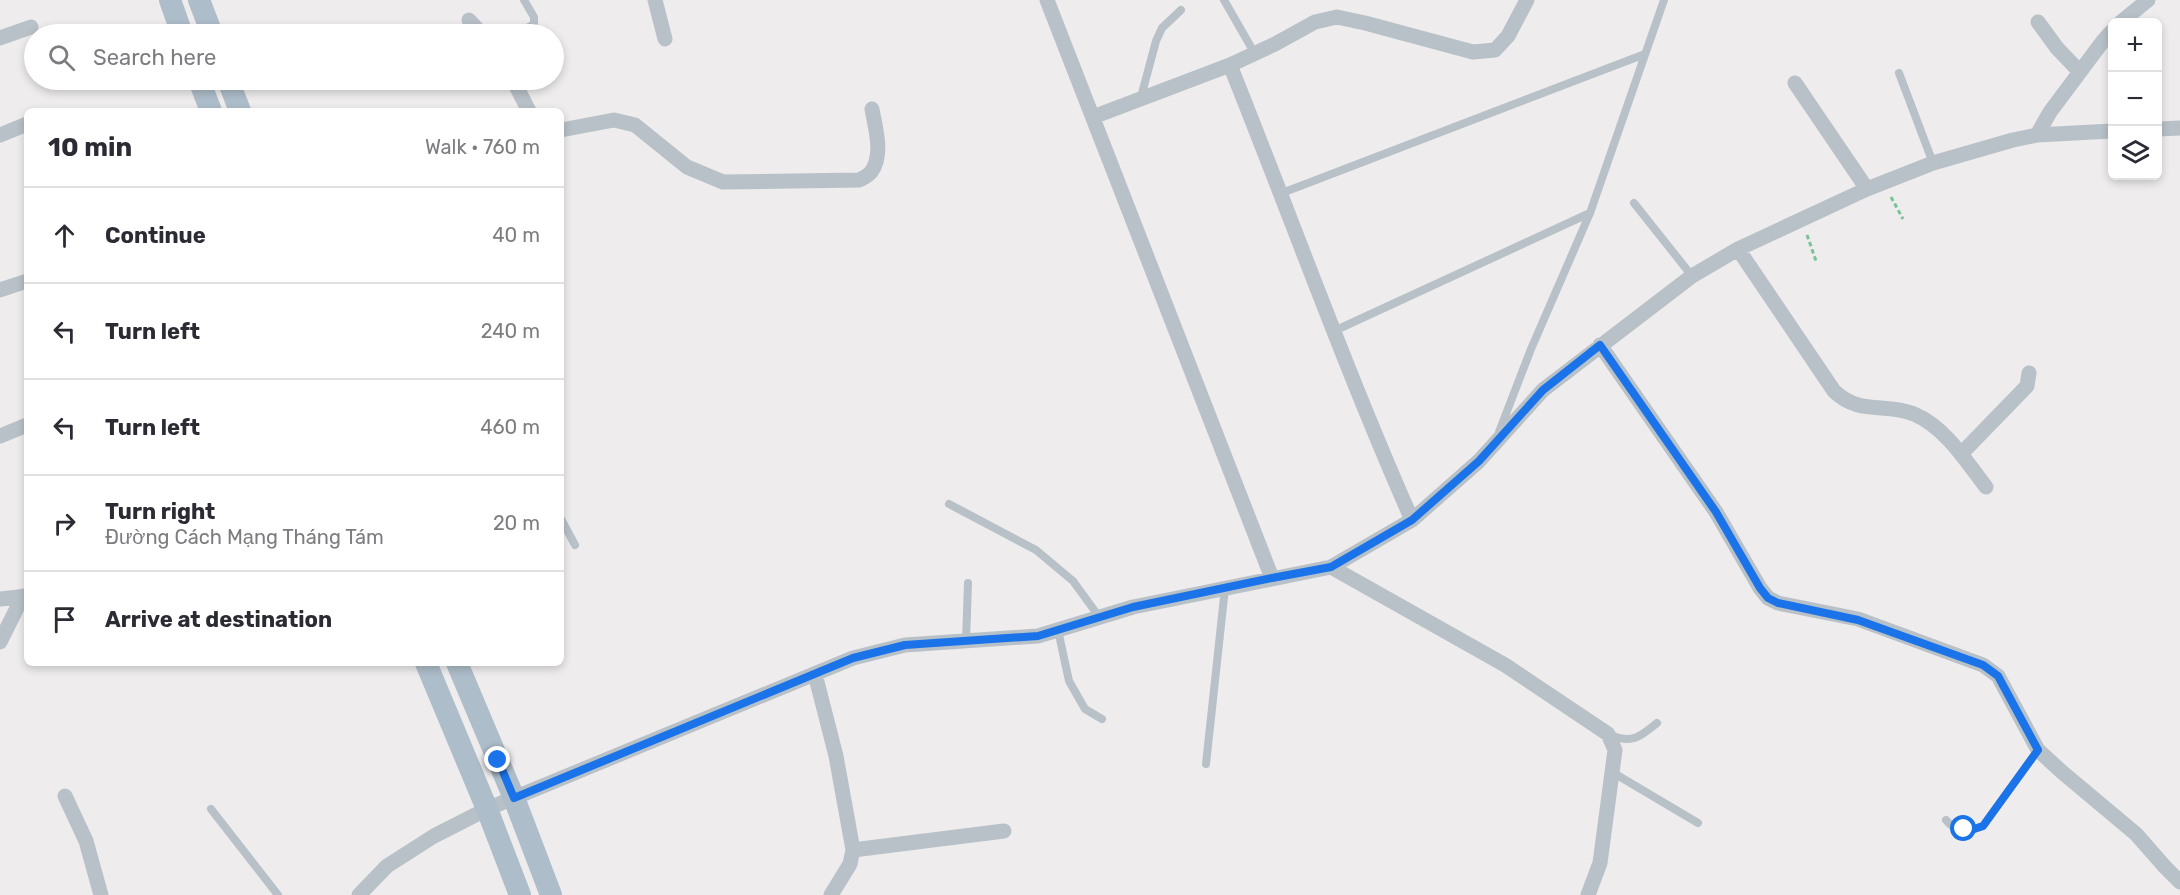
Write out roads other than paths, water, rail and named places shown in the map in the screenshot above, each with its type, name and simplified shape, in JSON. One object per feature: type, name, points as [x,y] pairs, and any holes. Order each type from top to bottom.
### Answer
[{"type":"main road","points":[[170,0],[178,24]]},
{"type":"main road","points":[[199,0],[208,24]]},
{"type":"main road","points":[[203,90],[210,108]]},
{"type":"main road","points":[[232,90],[239,108]]},
{"type":"main road","points":[[427,666],[488,809],[520,895]]},
{"type":"main road","points":[[458,666],[514,798],[551,895]]},
{"type":"street","points":[[655,0],[665,39]]},
{"type":"street","points":[[1047,0],[1272,578]]},
{"type":"street","points":[[2126,18],[2148,0]]},
{"type":"street","points":[[1093,117],[1230,65],[1315,22],[1337,17],[1473,52],[1495,50],[1508,36],[1525,1]]},
{"type":"street","points":[[469,20],[473,24]]},
{"type":"street","points":[[2038,22],[2079,72]]},
{"type":"street","points":[[0,38],[24,29]]},
{"type":"street","points":[[2037,135],[2050,112],[2108,36]]},
{"type":"street","points":[[1230,65],[1376,438],[1412,520]]},
{"type":"street","points":[[1795,83],[1867,189]]},
{"type":"street","points":[[518,90],[528,108]]},
{"type":"street","points":[[564,129],[614,120],[635,125],[687,167],[723,182],[859,180],[870,174],[876,162],[878,138],[872,109]]},
{"type":"street","points":[[0,135],[24,125]]},
{"type":"street","points":[[2162,129],[2180,128]]},
{"type":"street","points":[[359,895],[387,866],[434,836],[488,809],[853,658],[905,645],[1038,636],[1133,607],[1331,567],[1412,520],[1479,461],[1543,390],[1692,276],[1738,249],[1867,189],[1933,163],[2037,135],[2108,131]]},
{"type":"street","points":[[1738,249],[1834,392],[1844,401],[1854,405],[1913,414],[1935,426],[1961,454],[1986,487]]},
{"type":"street","points":[[0,290],[24,282]]},
{"type":"street","points":[[1600,345],[1716,512],[1768,598],[1778,603],[1858,620],[1983,665],[1998,676],[2038,750],[2136,834],[2180,882]]},
{"type":"street","points":[[1961,454],[2027,386],[2029,373]]},
{"type":"street","points":[[0,436],[24,426]]},
{"type":"street","points":[[1331,567],[1505,665],[1608,734],[1615,750],[1600,863],[1592,894]]},
{"type":"street","points":[[0,599],[24,596]]},
{"type":"street","points":[[0,642],[24,598]]},
{"type":"street","points":[[815,674],[836,756],[853,850],[850,864],[831,895]]},
{"type":"street","points":[[65,796],[86,841],[101,895]]},
{"type":"street","points":[[853,850],[1004,831]]},
{"type":"lane","points":[[524,0],[534,17],[534,24]]},
{"type":"lane","points":[[1224,0],[1255,54]]},
{"type":"lane","points":[[1494,444],[1531,348],[1590,213],[1664,0]]},
{"type":"lane","points":[[1140,99],[1156,41],[1162,28],[1181,10]]},
{"type":"lane","points":[[1282,193],[1645,54]]},
{"type":"lane","points":[[1899,73],[1933,163]]},
{"type":"lane","points":[[1634,203],[1692,276]]},
{"type":"lane","points":[[1334,331],[1590,213]]},
{"type":"lane","points":[[949,504],[1036,550],[1073,580],[1100,618]]},
{"type":"lane","points":[[564,525],[575,545]]},
{"type":"lane","points":[[966,641],[968,584]]},
{"type":"lane","points":[[1206,764],[1225,588]]},
{"type":"lane","points":[[1058,630],[1069,681],[1084,710],[1102,719]]},
{"type":"lane","points":[[1608,734],[1630,740],[1643,735],[1657,723]]},
{"type":"lane","points":[[1946,820],[1952,827],[1964,829],[1983,826],[2038,750]]},
{"type":"lane","points":[[1612,772],[1698,823]]},
{"type":"lane","points":[[211,809],[278,895]]}]
